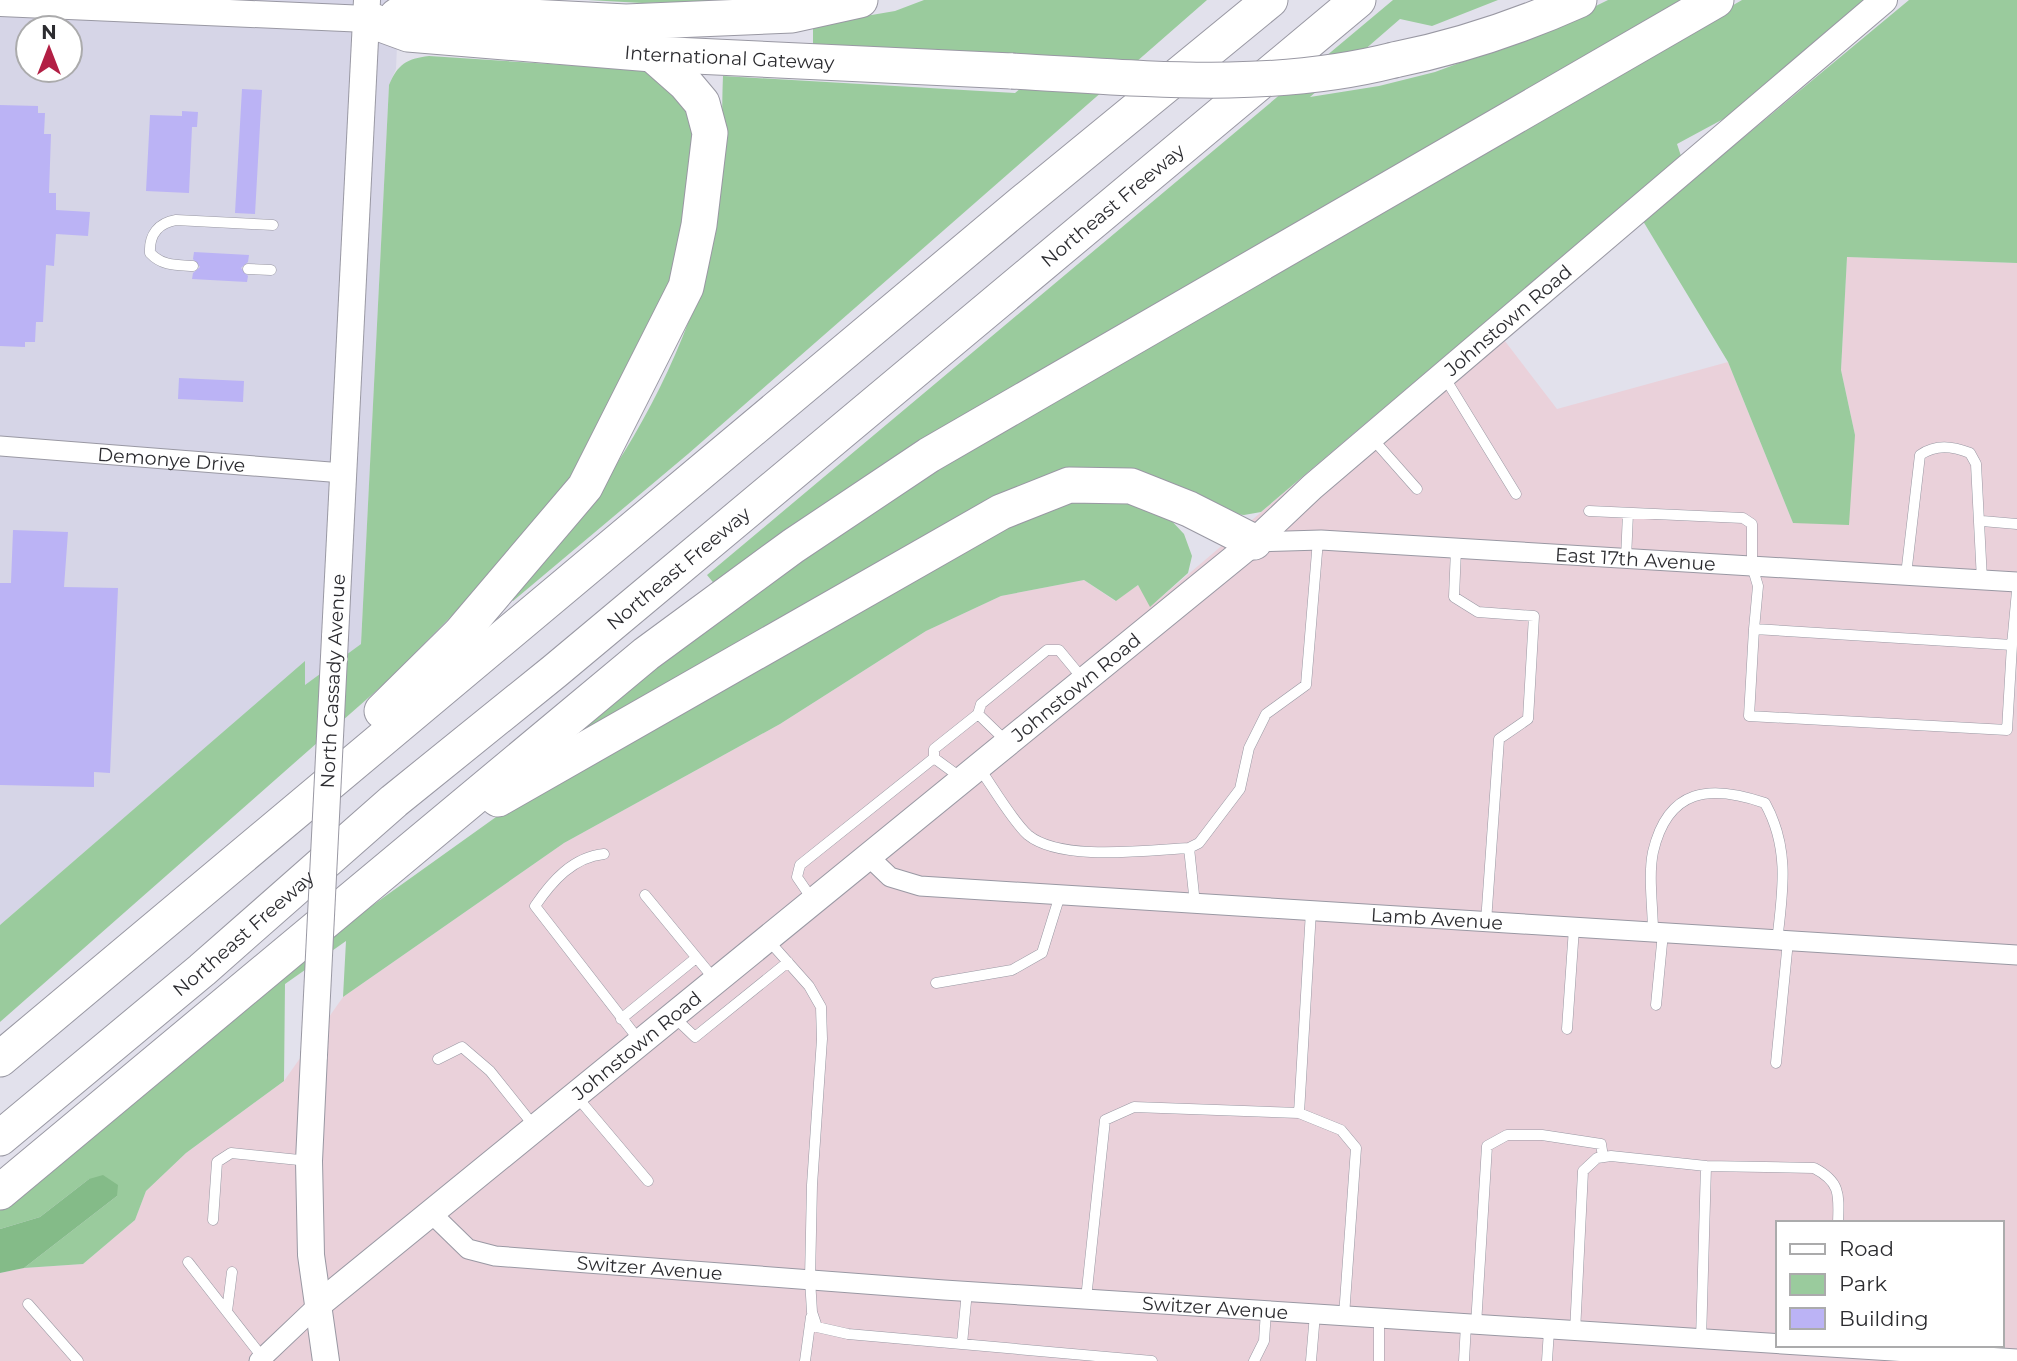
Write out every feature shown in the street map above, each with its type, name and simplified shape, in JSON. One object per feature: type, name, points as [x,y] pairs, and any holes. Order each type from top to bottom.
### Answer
[{"type":"highway","name":"International Gateway","points":[[367,9],[626,22],[792,15],[860,0]]},
{"type":"highway","points":[[1193,64],[1253,0]]},
{"type":"highway","points":[[0,1059],[258,846],[433,695],[1270,0]]},
{"type":"highway","name":"Northeast Freeway","points":[[0,1138],[202,970],[394,801],[555,671],[1358,0]]},
{"type":"highway","points":[[1394,60],[1520,0]]},
{"type":"highway","name":"International Gateway","points":[[367,9],[408,34],[652,54],[1162,79],[1259,80],[1332,74],[1454,48],[1509,30],[1579,0]]},
{"type":"highway","points":[[0,1192],[646,654],[745,580],[857,502],[1033,394],[1716,0]]},
{"type":"highway","points":[[258,846],[368,725],[460,634],[585,487],[686,287],[699,225],[710,133],[702,103],[686,84],[652,54]]},
{"type":"highway","points":[[403,858],[598,739],[1001,512],[1069,485],[1131,486],[1189,509],[1254,542]]},
{"type":"main road","name":"Johnstown Road","points":[[318,1305],[639,1040],[1254,542],[1370,436],[1884,0]]},
{"type":"main road","points":[[0,3],[367,9]]},
{"type":"main road","name":"North Cassady Avenue","points":[[326,1361],[311,1255],[309,1161],[367,9]]},
{"type":"street","name":"Demonye Drive","points":[[0,446],[343,473]]},
{"type":"street","name":"East 17th Avenue","points":[[1254,542],[1318,540],[2017,582]]},
{"type":"street","name":"Lamb Avenue","points":[[867,855],[890,877],[920,886],[2017,955]]},
{"type":"street","name":"Switzer Avenue","points":[[430,1212],[468,1249],[495,1256],[967,1291],[1776,1344]]},
{"type":"street","name":"Johnstown Road","points":[[261,1359],[318,1305]]},
{"type":"street","name":"Switzer Avenue","points":[[1833,1347],[1881,1356],[2017,1359]]},
{"type":"lane","points":[[193,266],[157,261],[150,253],[152,237],[169,221],[273,225]]},
{"type":"lane","points":[[248,269],[271,270]]},
{"type":"lane","points":[[1443,374],[1516,494]]},
{"type":"lane","points":[[1370,436],[1417,489]]},
{"type":"lane","points":[[1906,575],[1920,455],[1930,448],[1944,446],[1970,453],[1978,474],[1982,521],[1982,580]]},
{"type":"lane","points":[[1588,511],[1743,518],[1752,524],[1752,566],[1758,586],[1749,716],[2007,730],[2017,591]]},
{"type":"lane","points":[[1626,559],[1628,513]]},
{"type":"lane","points":[[1982,521],[2017,524]]},
{"type":"lane","points":[[934,758],[970,772],[1029,835],[1059,849],[1104,851],[1189,848],[1199,844],[1240,789],[1249,748],[1266,715],[1306,685],[1318,540]]},
{"type":"lane","points":[[1457,549],[1454,597],[1478,612],[1534,616],[1528,719],[1499,739],[1486,922]]},
{"type":"lane","points":[[1754,629],[2012,645]]},
{"type":"lane","points":[[934,758],[934,749],[978,715],[981,705],[1047,650],[1059,650],[1083,680]]},
{"type":"lane","points":[[978,715],[1007,742]]},
{"type":"lane","points":[[812,900],[797,877],[800,865],[934,758]]},
{"type":"lane","points":[[1656,1005],[1658,933],[1653,854],[1664,820],[1689,796],[1709,792],[1739,794],[1765,803],[1776,823],[1783,847],[1783,941],[1776,1063]]},
{"type":"lane","points":[[1189,848],[1195,904]]},
{"type":"lane","points":[[604,854],[593,855],[556,876],[534,905],[639,1040]]},
{"type":"lane","points":[[645,895],[715,981]]},
{"type":"lane","points":[[936,983],[1012,970],[1042,953],[1060,895]]},
{"type":"lane","points":[[1299,1113],[1311,911]]},
{"type":"lane","points":[[1567,1028],[1574,928]]},
{"type":"lane","points":[[766,938],[809,986],[821,1007],[822,1039],[812,1185],[812,1313],[804,1361]]},
{"type":"lane","points":[[621,1018],[696,958]]},
{"type":"lane","points":[[672,1014],[695,1037],[788,962]]},
{"type":"lane","points":[[439,1059],[462,1047],[490,1071],[534,1126]]},
{"type":"lane","points":[[574,1094],[648,1181]]},
{"type":"lane","points":[[1086,1299],[1105,1120],[1134,1107],[1299,1113],[1341,1130],[1356,1148],[1344,1316]]},
{"type":"lane","points":[[1464,1361],[1471,1325],[1487,1146],[1507,1135],[1542,1135],[1601,1144],[1603,1157]]},
{"type":"lane","points":[[213,1220],[217,1163],[222,1156],[231,1153],[309,1161]]},
{"type":"lane","points":[[1575,1332],[1583,1171],[1597,1158],[1706,1166],[1814,1168],[1830,1176],[1839,1194],[1838,1221]]},
{"type":"lane","points":[[1701,1340],[1706,1166]]},
{"type":"lane","points":[[188,1262],[261,1359]]},
{"type":"lane","points":[[227,1311],[232,1272]]},
{"type":"lane","points":[[962,1345],[967,1291]]},
{"type":"lane","points":[[28,1304],[78,1361]]},
{"type":"lane","points":[[1254,1361],[1264,1341],[1266,1311]]},
{"type":"lane","points":[[812,1313],[817,1327],[848,1334],[1152,1361]]},
{"type":"lane","points":[[1311,1361],[1315,1314]]},
{"type":"lane","points":[[1379,1319],[1379,1361]]},
{"type":"lane","points":[[1547,1361],[1549,1330]]},
{"type":"shaded area","points":[[0,0],[399,0],[396,69],[389,85],[361,644],[305,686],[305,662],[0,925]]},
{"type":"shaded area","points":[[1847,257],[2017,263],[2017,1361],[0,1361],[0,1273],[24,1268],[83,1264],[135,1220],[146,1191],[186,1153],[284,1081],[343,997],[564,843],[780,724],[926,631],[1001,596],[1084,580],[1115,601],[1138,585],[1151,606],[1488,319],[1557,409],[1728,362],[1793,523],[1855,435],[1841,370]]},
{"type":"green space","points":[[588,0],[759,0],[642,3]]},
{"type":"green space","points":[[924,0],[1207,0],[688,454],[513,601],[507,595],[570,529],[595,496],[641,424],[695,305],[719,208],[723,76],[1015,93],[1055,58],[813,45],[813,25],[895,11]]},
{"type":"green space","points":[[1393,0],[1498,0],[1432,26],[1400,19],[1310,97],[1379,86],[1435,72],[1543,32],[1608,0],[1696,0],[717,587],[707,575]]},
{"type":"green space","points":[[1742,0],[1865,0],[1727,117],[1677,144],[1681,156],[1261,512],[1244,515],[1226,513],[1123,469],[557,750],[649,665],[975,442]]},
{"type":"green space","points":[[1909,0],[2017,0],[2017,263],[1847,257],[1841,370],[1855,435],[1849,525],[1793,523],[1728,362],[1643,221]]},
{"type":"green space","points":[[429,56],[641,70],[655,75],[682,100],[692,125],[691,193],[668,294],[568,486],[504,563],[384,684],[0,1022],[0,925],[305,661],[305,685],[361,644],[389,85],[404,64]]},
{"type":"green space","points":[[1129,500],[1168,517],[1184,534],[1192,556],[1188,573],[1150,607],[1138,585],[1116,601],[1084,580],[1001,596],[926,631],[780,724],[564,843],[343,997],[346,941],[285,984],[284,1081],[186,1153],[146,1191],[135,1220],[83,1264],[24,1268],[117,1196],[89,1179],[40,1217],[0,1229],[0,1207],[359,915],[503,812],[1047,503]]},
{"type":"green space","points":[[103,1175],[118,1185],[117,1196],[24,1268],[0,1273],[0,1229],[40,1217],[89,1179]]},
{"type":"building","points":[[242,89],[262,90],[255,214],[235,213]]},
{"type":"building","points":[[0,105],[38,106],[38,113],[45,113],[44,134],[51,134],[49,193],[56,193],[56,210],[90,212],[88,236],[56,234],[54,266],[46,265],[43,322],[36,322],[35,342],[25,342],[25,347],[0,346]]},
{"type":"building","points":[[182,111],[198,112],[197,127],[192,127],[189,193],[146,191],[150,115],[182,116]]},
{"type":"building","points":[[194,252],[249,255],[248,262],[241,268],[248,276],[247,282],[192,279],[193,273],[200,267],[193,259]]},
{"type":"building","points":[[179,378],[244,381],[243,402],[178,399]]},
{"type":"building","points":[[13,530],[68,532],[64,587],[118,588],[110,773],[94,772],[94,787],[0,785],[0,583],[11,583]]}]
